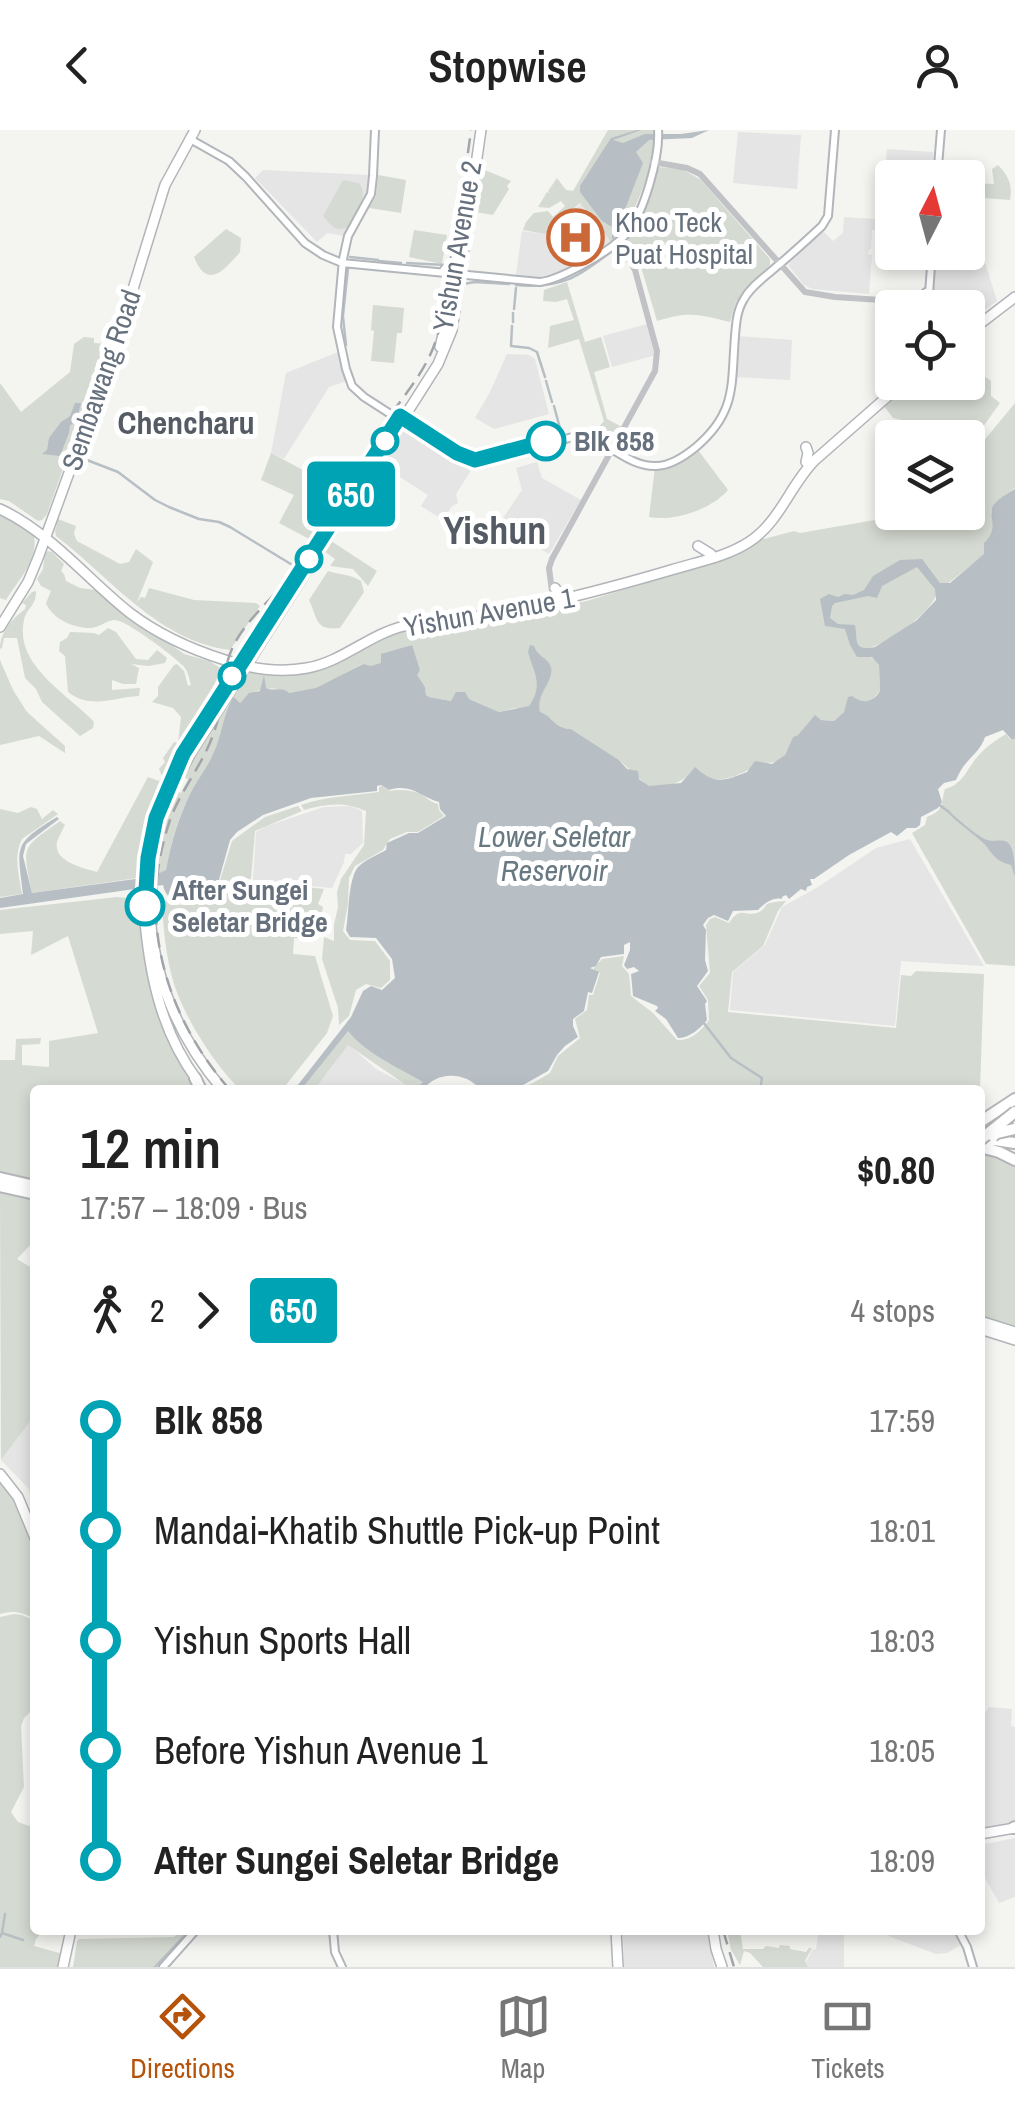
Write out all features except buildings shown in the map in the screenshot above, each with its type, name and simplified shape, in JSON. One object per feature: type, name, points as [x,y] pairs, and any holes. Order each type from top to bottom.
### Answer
[{"type":"highway","points":[[195,1078],[200,1085]]},
{"type":"highway","points":[[985,1120],[1015,1105]]},
{"type":"highway","points":[[985,1137],[1015,1105]]},
{"type":"highway","points":[[985,1139],[997,1133],[1015,1136]]},
{"type":"highway","points":[[985,1141],[1015,1136]]},
{"type":"highway","points":[[985,1145],[1015,1160]]},
{"type":"highway","points":[[0,1178],[30,1185]]},
{"type":"highway","points":[[0,1186],[30,1193]]},
{"type":"main road","points":[[376,130],[370,194],[348,236],[337,327],[339,345],[357,392],[474,464],[579,435],[644,465],[660,466],[685,456],[725,413],[738,310],[748,292],[778,261]]},
{"type":"main road","name":"Yishun Avenue 2","points":[[457,274],[479,130]]},
{"type":"main road","name":"Yishun Avenue 2","points":[[244,662],[444,352],[452,330],[479,130]]},
{"type":"main road","points":[[616,452],[648,463],[668,461],[692,448],[710,430],[725,402],[735,310],[746,291],[824,224],[829,214],[834,130]]},
{"type":"main road","points":[[938,160],[941,131]]},
{"type":"main road","points":[[192,136],[231,159],[306,238],[344,262],[539,280],[564,272],[616,242],[627,229],[655,161],[657,134]]},
{"type":"main road","name":"Sembawang Road","points":[[0,619],[45,535],[50,503],[115,332],[160,184],[192,136]]},
{"type":"main road","name":"Sembawang Road","points":[[0,627],[28,582],[117,341],[164,185],[192,136]]},
{"type":"main road","points":[[467,225],[478,216],[470,205]]},
{"type":"main road","points":[[985,317],[1015,294]]},
{"type":"main road","name":"Yishun Avenue 1","points":[[0,508],[45,535],[158,627],[225,658],[261,666],[307,668],[328,662],[390,630],[615,584],[734,546],[756,532],[773,514],[793,478],[817,450],[878,400]]},
{"type":"main road","points":[[725,413],[734,408]]},
{"type":"main road","name":"Yishun Avenue 1","points":[[555,597],[698,562],[740,547],[770,524],[817,450]]},
{"type":"main road","points":[[690,560],[697,547],[711,554]]},
{"type":"main road","points":[[204,715],[224,672],[225,658]]},
{"type":"main road","points":[[195,1078],[180,1054],[146,947],[147,890],[156,818],[189,740],[228,677],[244,662],[257,658],[261,666]]},
{"type":"main road","points":[[244,662],[261,666]]},
{"type":"main road","points":[[186,750],[244,662]]},
{"type":"main road","points":[[149,876],[160,820],[172,788],[244,662]]},
{"type":"main road","points":[[168,1014],[219,1085]]},
{"type":"main road","points":[[985,1326],[1015,1336]]},
{"type":"main road","points":[[0,1471],[22,1495],[30,1514]]},
{"type":"main road","points":[[0,1471],[18,1497],[30,1526]]},
{"type":"main road","points":[[985,1835],[1015,1829]]},
{"type":"main road","points":[[66,1967],[71,1935]]},
{"type":"main road","points":[[165,1967],[193,1935]]},
{"type":"main road","points":[[334,1935],[335,1952],[343,1967]]},
{"type":"main road","points":[[618,1935],[620,1967]]},
{"type":"main road","points":[[712,1935],[720,1967]]},
{"type":"main road","points":[[962,1935],[974,1967]]},
{"type":"street","points":[[655,161],[686,165],[700,172],[803,288],[810,292],[875,298]]},
{"type":"street","points":[[568,533],[595,493],[658,363],[638,270],[616,242]]},
{"type":"street","points":[[555,597],[551,562],[616,452],[661,362],[650,319]]},
{"type":"shaded area","points":[[608,130],[655,130],[650,167],[627,227],[611,242],[580,203],[545,234],[523,230],[534,213],[548,211],[553,217],[565,206],[561,201],[549,208],[538,207],[557,178],[566,190],[573,191]]},
{"type":"shaded area","points":[[738,132],[801,135],[797,189],[733,183]]},
{"type":"shaded area","points":[[887,149],[933,152],[933,160],[886,160]]},
{"type":"shaded area","points":[[998,165],[1005,173],[1010,200],[985,198],[985,184],[994,184],[992,169]]},
{"type":"shaded area","points":[[659,167],[684,170],[701,180],[770,259],[770,265],[736,302],[730,322],[694,315],[657,321],[642,270],[625,242],[641,216]]},
{"type":"shaded area","points":[[480,168],[511,181],[493,215],[475,212],[471,207]]},
{"type":"shaded area","points":[[263,170],[370,175],[368,189],[346,236],[327,233],[317,242],[255,178]]},
{"type":"shaded area","points":[[378,175],[406,180],[401,213],[369,208],[376,196]]},
{"type":"shaded area","points":[[343,180],[359,183],[363,194],[348,227],[339,229],[323,216]]},
{"type":"shaded area","name":"Khoo Teck Puat Hospital","points":[[581,204],[611,242],[564,270],[540,277],[516,275],[522,231],[545,234]]},
{"type":"shaded area","points":[[844,217],[875,219],[868,254],[872,255],[869,294],[812,289],[788,265],[822,230],[833,241],[843,233]]},
{"type":"shaded area","points":[[226,229],[241,238],[240,252],[222,271],[204,273],[194,257]]},
{"type":"shaded area","points":[[414,230],[447,235],[442,264],[409,257]]},
{"type":"shaded area","points":[[985,262],[997,301],[985,310],[985,290],[933,290],[934,270],[985,270]]},
{"type":"shaded area","points":[[567,282],[585,342],[601,337],[610,367],[594,372],[607,419],[622,427],[611,443],[593,434],[604,421],[579,339],[548,348],[550,326],[574,320],[567,299],[543,301],[544,290]]},
{"type":"shaded area","points":[[373,305],[404,308],[394,363],[371,361]]},
{"type":"shaded area","points":[[647,324],[656,355],[612,367],[603,336]]},
{"type":"shaded area","points":[[737,336],[792,340],[790,380],[735,377]]},
{"type":"shaded area","points":[[84,337],[107,344],[47,514],[38,521],[0,499],[0,383],[21,412],[70,372],[74,344]]},
{"type":"shaded area","points":[[338,352],[347,381],[329,387],[284,459],[271,453],[286,373]]},
{"type":"shaded area","points":[[507,354],[535,359],[549,414],[494,429],[475,418]]},
{"type":"shaded area","points":[[985,377],[991,381],[991,396],[1000,403],[985,424],[985,420],[902,420],[893,418],[884,406],[891,400],[985,400]]},
{"type":"shaded area","points":[[1015,403],[1015,488],[994,503],[992,534],[985,554],[937,592],[927,609],[908,626],[867,649],[867,656],[879,665],[880,691],[871,701],[857,701],[834,721],[815,716],[793,737],[777,762],[722,779],[708,778],[693,769],[674,784],[649,787],[619,760],[571,729],[555,725],[552,719],[515,708],[499,712],[469,699],[429,697],[416,675],[420,670],[411,645],[382,659],[381,664],[362,664],[316,689],[289,693],[263,689],[240,703],[232,698],[215,752],[182,812],[166,870],[153,876],[162,820],[173,790],[181,793],[188,779],[181,776],[245,669],[294,672],[408,629],[461,625],[587,601],[729,557],[762,537],[875,520],[875,530],[985,530],[985,439]]},
{"type":"shaded area","points":[[404,427],[470,468],[456,494],[458,503],[443,520],[421,506],[428,495],[381,465]]},
{"type":"shaded area","points":[[698,450],[728,490],[692,512],[670,518],[649,517],[655,467],[672,463],[674,466]]},
{"type":"shaded area","points":[[271,453],[346,493],[313,541],[279,523],[294,495],[261,480]]},
{"type":"shaded area","points":[[537,462],[542,478],[581,500],[549,554],[499,524],[522,490],[516,468]]},
{"type":"shaded area","points":[[0,512],[33,532],[35,542],[27,568],[6,600],[0,598]]},
{"type":"shaded area","points":[[58,519],[76,526],[77,541],[120,564],[129,562],[136,549],[153,562],[137,602],[145,598],[149,588],[194,600],[260,606],[230,650],[180,634],[136,605],[56,536]]},
{"type":"shaded area","points":[[331,541],[377,571],[368,586],[353,569],[330,566],[335,559],[324,551]]},
{"type":"shaded area","points":[[48,551],[64,564],[61,571],[66,581],[96,590],[184,654],[209,661],[220,671],[168,777],[150,835],[144,877],[32,893],[28,850],[31,843],[60,821],[65,825],[57,842],[60,855],[97,872],[148,777],[159,781],[163,758],[174,742],[178,743],[181,717],[173,708],[152,702],[158,696],[158,687],[177,664],[184,671],[188,686],[191,685],[183,666],[129,626],[115,620],[85,628],[53,614],[46,603],[51,591],[37,579]]},
{"type":"shaded area","points":[[328,571],[361,581],[364,592],[340,628],[322,625],[309,600]]},
{"type":"shaded area","points":[[36,591],[24,620],[27,651],[46,678],[94,722],[93,728],[80,736],[42,702],[25,678],[17,638],[4,638],[0,649],[8,626],[25,609],[22,603]]},
{"type":"shaded area","points":[[108,628],[116,632],[136,659],[148,660],[157,650],[167,658],[165,663],[131,664],[139,668],[136,684],[112,680],[112,690],[140,688],[139,696],[94,701],[77,697],[68,692],[60,642],[70,632],[99,635]]},
{"type":"shaded area","points":[[0,660],[27,712],[65,746],[65,753],[39,736],[0,745]]},
{"type":"shaded area","points":[[1006,734],[1015,739],[1015,966],[986,964],[912,833],[940,809],[945,789],[957,783],[982,752]]},
{"type":"shaded area","points":[[382,786],[390,791],[419,793],[438,804],[444,816],[418,832],[390,839],[383,850],[355,866],[349,878],[343,931],[350,940],[375,941],[390,961],[390,980],[381,988],[366,984],[356,990],[349,1016],[339,1025],[338,1008],[322,959],[324,937],[334,941],[337,892],[341,879],[364,845],[366,811],[335,804],[304,810],[301,805],[379,792]]},
{"type":"shaded area","points":[[298,806],[302,811],[255,831],[251,879],[232,879],[324,889],[318,904],[323,907],[316,940],[294,938],[293,954],[315,956],[333,1016],[327,1033],[286,1085],[236,1085],[211,1055],[179,997],[167,953],[162,899],[184,904],[195,897],[199,901],[217,890],[232,841],[265,817]]},
{"type":"shaded area","points":[[350,806],[362,811],[363,843],[351,854],[345,854],[332,888],[253,881],[256,832],[324,807]]},
{"type":"shaded area","points":[[31,807],[37,809],[42,819],[53,810],[58,814],[22,839],[17,859],[22,894],[0,897],[0,809],[18,813]]},
{"type":"shaded area","points":[[910,839],[984,966],[901,961],[895,1026],[730,1010],[733,972],[765,945],[782,907],[876,848]]},
{"type":"shaded area","points":[[117,897],[141,900],[151,990],[194,1085],[30,1085],[30,1179],[0,1173],[0,1060],[15,1060],[16,1039],[41,1038],[40,1044],[22,1045],[22,1065],[49,1067],[49,1041],[98,1033],[68,936],[31,955],[33,931],[0,934],[0,910]]},
{"type":"shaded area","points":[[786,901],[763,946],[732,972],[728,1012],[896,1028],[901,975],[911,976],[916,971],[984,974],[980,1085],[528,1085],[550,1073],[558,1056],[580,1038],[575,1019],[587,1010],[589,995],[593,995],[600,973],[593,969],[602,959],[624,956],[622,966],[629,974],[631,996],[677,1040],[699,1031],[709,1020],[708,1000],[699,986],[710,973],[706,925],[715,917],[729,923],[737,914],[756,913],[774,902]]},
{"type":"shaded area","points":[[348,1030],[424,1082],[406,1085],[348,1045],[318,1085],[305,1085]]},
{"type":"shaded area","points":[[348,1044],[376,1069],[407,1085],[318,1085]]},
{"type":"shaded area","points":[[985,1151],[1015,1161],[1015,1330],[985,1321]]},
{"type":"shaded area","points":[[0,1189],[30,1195],[30,1245],[17,1259],[30,1267],[30,1422],[1,1460]]},
{"type":"shaded area","points":[[30,1422],[30,1493],[1,1460]]},
{"type":"shaded area","points":[[0,1479],[30,1534],[30,1617],[18,1612],[0,1614]]},
{"type":"shaded area","points":[[14,1614],[30,1619],[30,1712],[21,1726],[24,1787],[11,1812],[18,1822],[30,1826],[30,1935],[40,1935],[34,1946],[63,1954],[60,1967],[0,1967],[0,1617]]},
{"type":"shaded area","points":[[989,1707],[1012,1709],[1015,1823],[985,1830],[985,1713]]},
{"type":"shaded area","points":[[1015,1838],[1015,1897],[999,1903],[985,1878],[985,1844]]},
{"type":"shaded area","points":[[189,1935],[160,1967],[73,1967],[79,1939]]},
{"type":"shaded area","points":[[623,1935],[708,1935],[714,1967],[624,1967]]},
{"type":"shaded area","points":[[728,1935],[741,1935],[743,1949],[780,1945],[806,1952],[812,1948],[805,1961],[808,1967],[763,1967],[744,1951],[740,1965]]},
{"type":"shaded area","points":[[818,1935],[844,1935],[844,1967],[808,1967],[806,1962],[816,1949]]},
{"type":"shaded area","points":[[886,1935],[958,1935],[959,1946],[936,1954]]},
{"type":"water","points":[[641,130],[613,140],[623,143],[645,134],[709,130],[692,138],[649,140],[636,152],[643,163],[617,230],[602,221],[580,192],[580,186],[611,138]]},
{"type":"water","points":[[75,403],[81,403],[76,423],[70,425],[60,456],[42,454],[49,438],[70,416]]},
{"type":"water","name":"Lower Seletar Reservoir","points":[[1015,489],[1015,739],[1003,730],[985,737],[956,780],[938,789],[942,802],[921,817],[916,828],[907,828],[897,836],[891,832],[849,855],[810,879],[812,885],[806,891],[801,889],[789,899],[786,895],[758,910],[733,911],[728,921],[714,915],[708,918],[703,925],[708,971],[697,986],[707,1001],[707,1020],[686,1037],[678,1038],[666,1019],[655,1011],[657,1006],[633,996],[631,974],[639,971],[624,965],[630,942],[624,945],[624,954],[601,957],[590,968],[599,972],[592,993],[588,992],[584,1011],[573,1019],[578,1037],[557,1055],[548,1071],[523,1085],[476,1085],[461,1077],[448,1076],[420,1085],[423,1082],[373,1053],[348,1031],[305,1085],[298,1085],[351,1017],[363,991],[371,986],[382,990],[395,978],[392,959],[376,938],[350,937],[346,930],[358,867],[386,850],[387,843],[418,833],[446,816],[439,802],[404,788],[389,790],[381,785],[377,791],[311,798],[263,815],[230,840],[217,887],[198,898],[195,892],[186,900],[176,901],[168,896],[163,885],[0,908],[0,898],[23,894],[20,855],[25,840],[57,817],[26,844],[23,856],[32,893],[150,877],[166,870],[182,813],[217,745],[232,699],[229,697],[240,703],[249,693],[260,691],[264,675],[269,689],[289,693],[316,688],[363,664],[381,663],[381,654],[412,645],[420,670],[417,675],[426,695],[451,701],[456,692],[465,692],[469,699],[499,712],[529,706],[534,698],[536,679],[528,652],[530,645],[534,646],[551,671],[540,698],[540,712],[619,760],[627,769],[638,771],[639,779],[649,786],[681,783],[695,767],[720,780],[747,772],[755,761],[772,764],[785,755],[793,737],[815,715],[834,721],[844,712],[848,697],[867,701],[880,691],[879,665],[872,657],[857,657],[845,629],[825,626],[820,599],[829,594],[838,597],[864,590],[873,576],[900,560],[922,559],[940,583],[950,583],[984,554],[984,543],[993,527],[992,508]],"holes":[[[917,567],[935,589],[936,600],[917,620],[875,647],[859,646],[855,625],[838,624],[830,618],[835,603],[868,596],[877,598],[882,586]]]},
{"type":"water","points":[[949,811],[981,837],[1005,841],[1011,846],[1015,877],[1011,865],[996,858]]},
{"type":"waterway","points":[[613,238],[614,229]]},
{"type":"waterway","points":[[516,285],[558,283],[613,250]]},
{"type":"waterway","points":[[350,257],[378,260]]},
{"type":"waterway","points":[[379,261],[401,263]]},
{"type":"waterway","points":[[407,263],[446,265]]},
{"type":"waterway","points":[[343,315],[348,268]]},
{"type":"waterway","points":[[463,284],[509,284]]},
{"type":"waterway","points":[[514,309],[516,288]]},
{"type":"waterway","points":[[513,313],[513,322]]},
{"type":"waterway","points":[[343,317],[346,345]]},
{"type":"waterway","points":[[512,326],[511,346],[537,352],[545,377]]},
{"type":"waterway","points":[[546,381],[552,402]]},
{"type":"waterway","points":[[554,406],[561,432]]},
{"type":"waterway","points":[[596,444],[607,452]]},
{"type":"waterway","points":[[79,457],[118,472],[169,507],[230,527],[294,566]]},
{"type":"waterway","points":[[333,538],[378,467]]},
{"type":"waterway","points":[[938,804],[949,812]]},
{"type":"waterway","points":[[703,1022],[731,1058],[762,1078],[761,1084]]},
{"type":"waterway","points":[[2,1933],[5,1914]]},
{"type":"waterway","points":[[0,1937],[2,1933],[23,1940]]},
{"type":"waterway","points":[[155,1967],[185,1935]]},
{"type":"railway","points":[[226,1085],[189,1030],[163,965],[156,895],[169,823],[213,735],[227,664],[236,641],[301,558],[431,353],[444,306],[471,130]]},
{"type":"railway","points":[[724,1935],[734,1967]]},
{"type":"bus line","name":"650","points":[[145,906],[156,818],[183,754],[400,416],[457,453],[475,460],[546,441]]},
{"type":"place","name":"Khoo Teck Puat Hospital","points":[[576,238]]},
{"type":"place","name":"Blk 858","points":[[546,441]]},
{"type":"place","name":"After Sungei Seletar Bridge","points":[[145,906]]},
{"type":"district","name":"Chencharu","points":[[186,423]]},
{"type":"district","name":"Yishun","points":[[495,531]]}]
